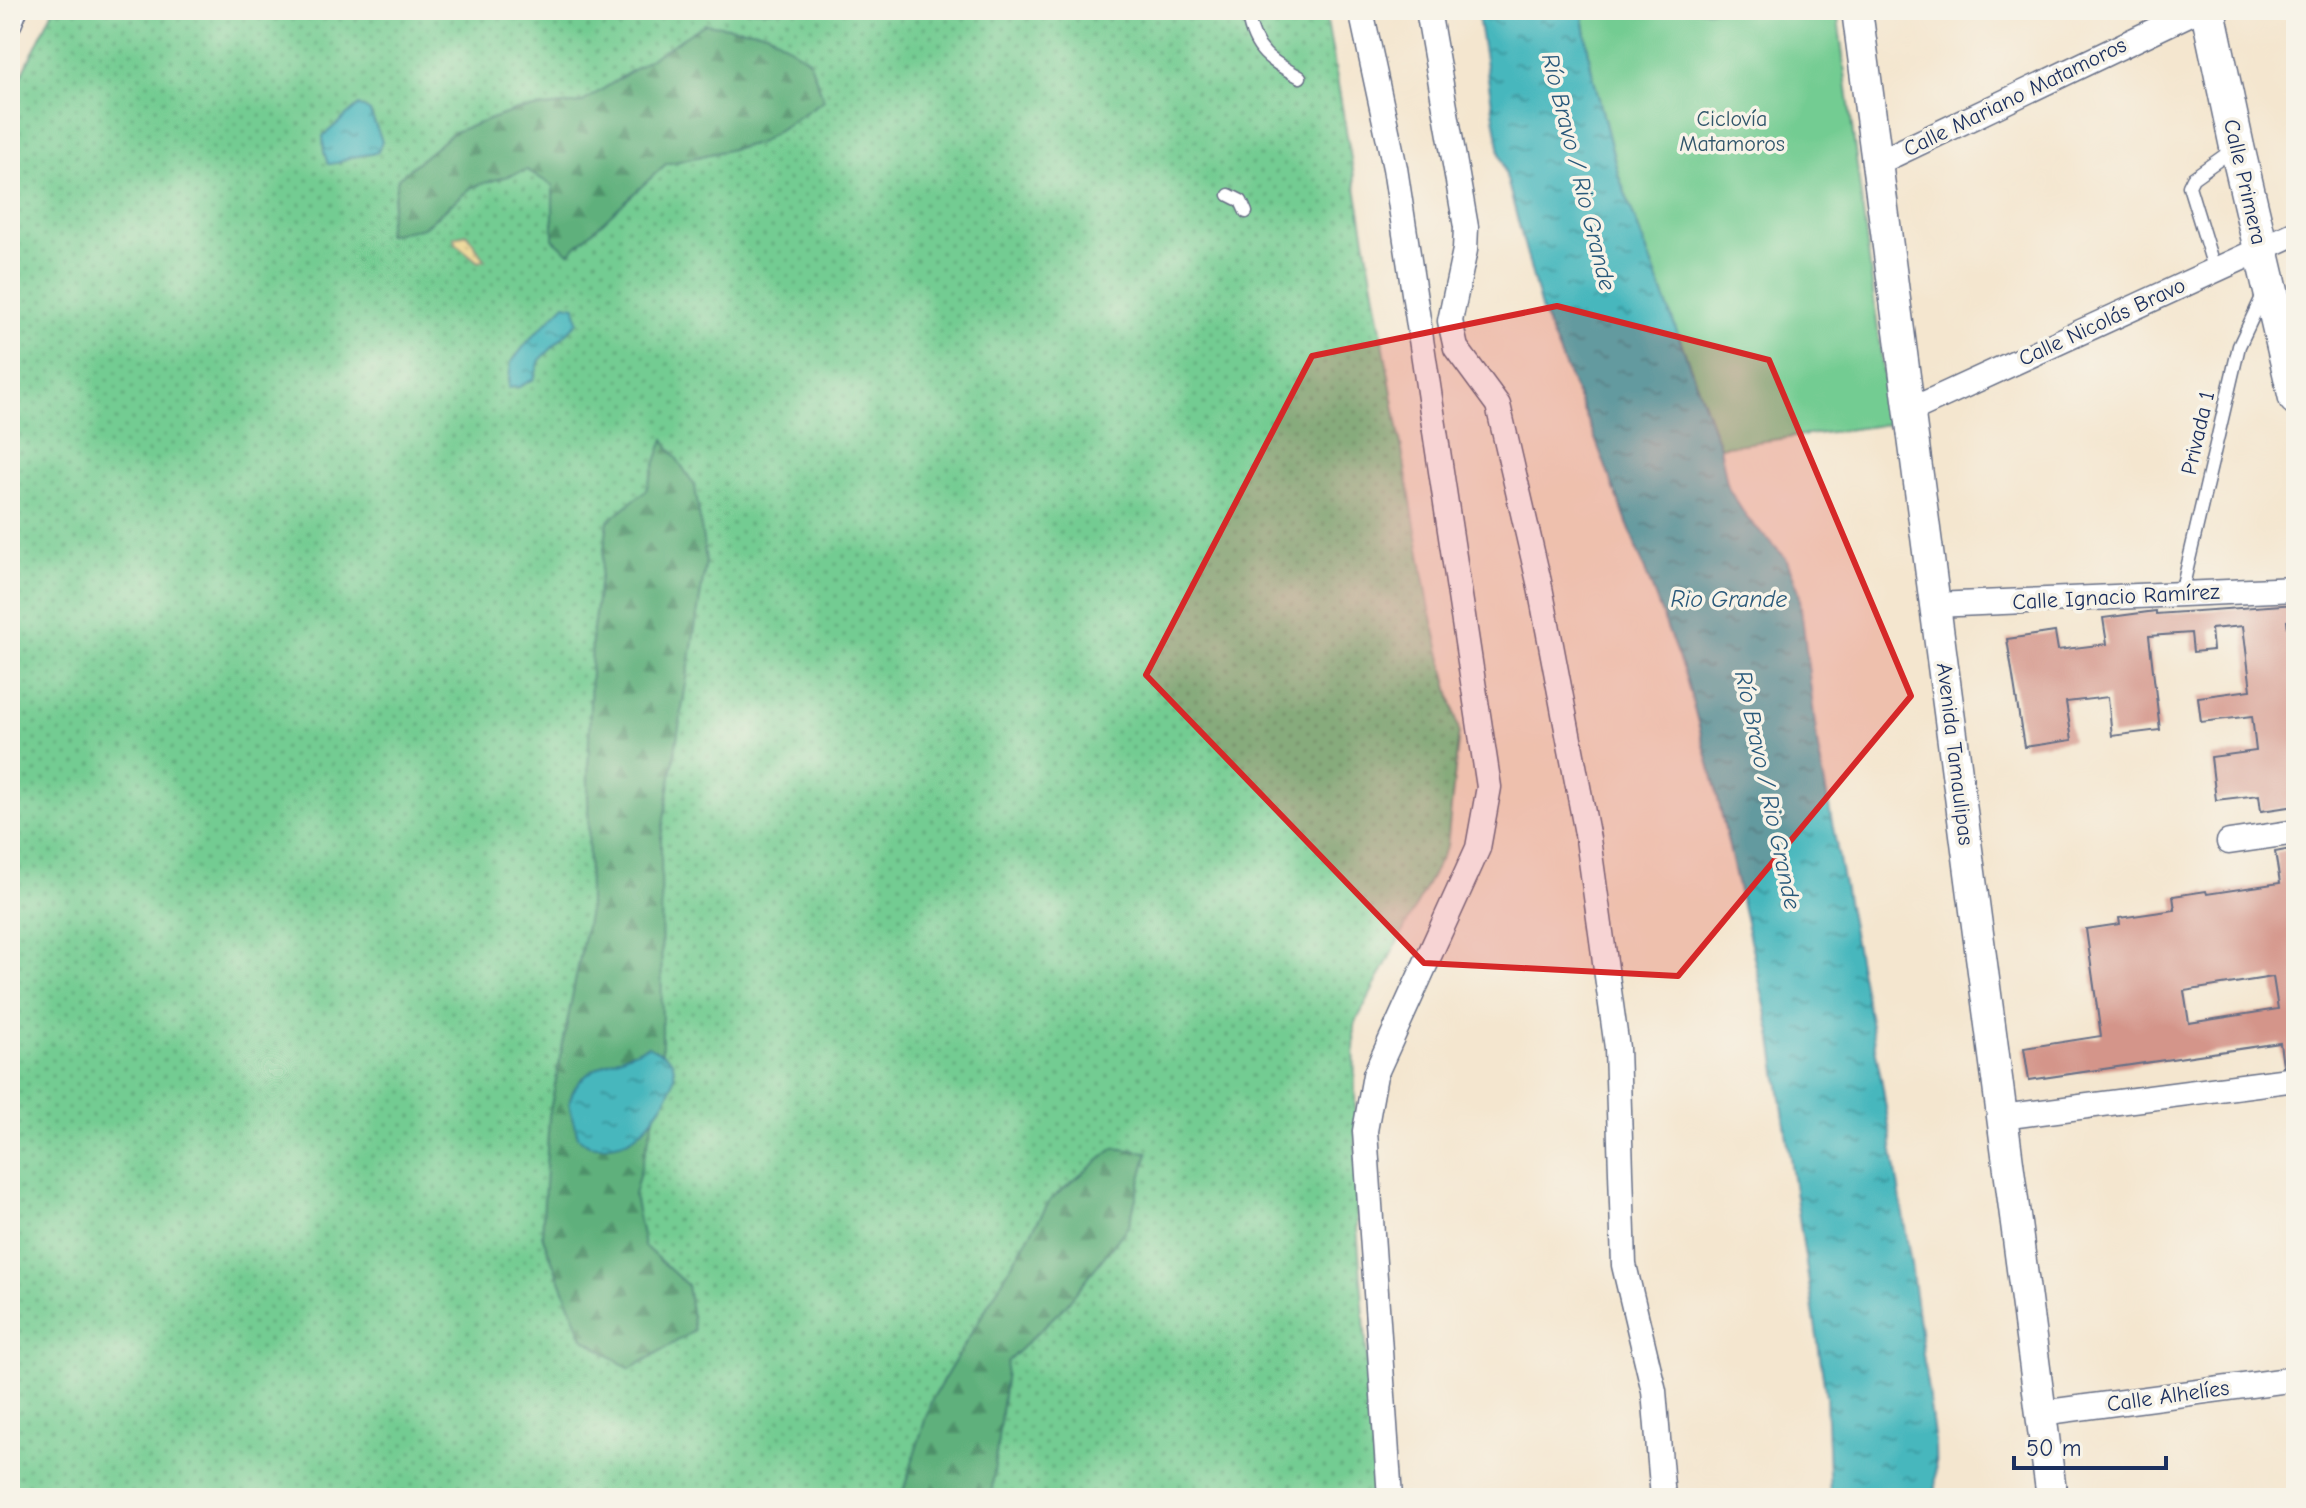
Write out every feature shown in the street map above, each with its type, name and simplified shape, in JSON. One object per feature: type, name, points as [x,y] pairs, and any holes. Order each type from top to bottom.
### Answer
[{"type":"main road","name":"Calle Primera","points":[[2208,10],[2296,399]]},
{"type":"street","points":[[10,22],[15,10]]},
{"type":"street","points":[[1361,10],[1395,168],[1489,787],[1478,848],[1375,1075],[1365,1131],[1390,1498]]},
{"type":"street","points":[[1428,10],[1466,227],[1465,250],[1450,321],[1456,348],[1498,405],[1539,582],[1588,839],[1617,1048],[1624,1265],[1654,1391],[1663,1498]]},
{"type":"street","name":"Avenida Tamaulipas","points":[[1857,10],[2052,1498]]},
{"type":"street","name":"Calle Mariano Matamoros","points":[[1877,163],[2197,10]]},
{"type":"street","name":"Calle Nicolás Bravo","points":[[1909,411],[2296,233]]},
{"type":"street","name":"Calle Ignacio Ramírez","points":[[1935,605],[2296,589]]},
{"type":"street","points":[[2229,842],[2296,832]]},
{"type":"street","points":[[2002,1117],[2296,1079]]},
{"type":"street","name":"Calle Alhelíes","points":[[2041,1413],[2296,1379]]},
{"type":"lane","points":[[1248,16],[1251,34],[1260,50],[1277,65],[1300,77]]},
{"type":"lane","points":[[2215,271],[2189,186],[2193,178],[2237,147]]},
{"type":"lane","points":[[1229,195],[1241,201],[1246,212]]},
{"type":"lane","name":"Privada 1","points":[[2181,594],[2239,346],[2268,285]]},
{"type":"highlighted area","points":[[1557,306],[1769,360],[1911,696],[1678,976],[1424,963],[1146,675],[1312,356]]},
{"type":"green space","points":[[53,10],[1325,10],[1429,605],[1459,731],[1447,846],[1354,1026],[1357,1227],[1378,1498],[10,1498],[10,100]]},
{"type":"green space","name":"Ciclovía Matamoros","points":[[1582,10],[1837,10],[1890,424],[1720,447],[1618,174],[1591,67]]},
{"type":"green space","points":[[705,24],[767,32],[809,60],[824,100],[759,143],[666,164],[569,253],[553,239],[553,186],[527,170],[472,187],[423,228],[386,235],[398,178],[454,132],[517,110],[581,103]]},
{"type":"green space","points":[[664,439],[695,486],[706,561],[661,838],[662,1054],[657,1106],[634,1195],[644,1246],[687,1285],[694,1331],[630,1369],[583,1338],[542,1235],[549,1116],[589,910],[588,777],[592,635],[608,521],[646,490]]},
{"type":"green space","points":[[1114,1148],[1148,1152],[1129,1225],[1066,1305],[1007,1362],[991,1498],[901,1498],[931,1401],[1051,1199]]},
{"type":"sand","points":[[467,234],[485,260],[478,262],[456,244],[454,237]]},
{"type":"water","name":"Rio Grande","points":[[1477,10],[1582,10],[1591,67],[1618,174],[1720,447],[1728,488],[1747,518],[1786,558],[1799,591],[1818,749],[1883,1089],[1911,1265],[1935,1443],[1936,1498],[1830,1498],[1826,1396],[1771,1032],[1715,786],[1686,678],[1591,428],[1542,312],[1500,153]]},
{"type":"water","points":[[359,105],[370,112],[382,141],[378,152],[328,164],[323,136]]},
{"type":"water","points":[[565,304],[575,306],[578,322],[540,360],[534,379],[519,387],[508,388],[511,363]]},
{"type":"water","points":[[648,1046],[666,1056],[673,1064],[672,1084],[662,1105],[647,1125],[628,1140],[605,1146],[588,1144],[578,1137],[571,1113],[570,1100],[574,1089],[591,1072]]},
{"type":"building","points":[[2296,604],[2296,620],[2287,621],[2292,661],[2296,661],[2296,806],[2261,811],[2259,795],[2216,800],[2211,757],[2256,751],[2252,716],[2201,722],[2198,697],[2251,690],[2243,626],[2211,629],[2213,650],[2193,652],[2191,633],[2149,636],[2160,730],[2112,736],[2108,697],[2066,702],[2072,740],[2024,747],[2007,639],[2055,632],[2058,650],[2107,644],[2103,618],[2156,611],[2156,614]]},
{"type":"building","points":[[2296,848],[2296,1064],[2283,1066],[2280,1043],[2029,1080],[2024,1048],[2101,1036],[2086,929],[2120,924],[2119,918],[2175,910],[2173,896],[2280,883],[2275,852]],"holes":[[[2273,977],[2278,1009],[2189,1023],[2184,991]]]},
{"type":"water label","name":"Río Bravo / Rio Grande","points":[[1579,172]]},
{"type":"water label","name":"Río Bravo / Rio Grande","points":[[1768,790]]}]
